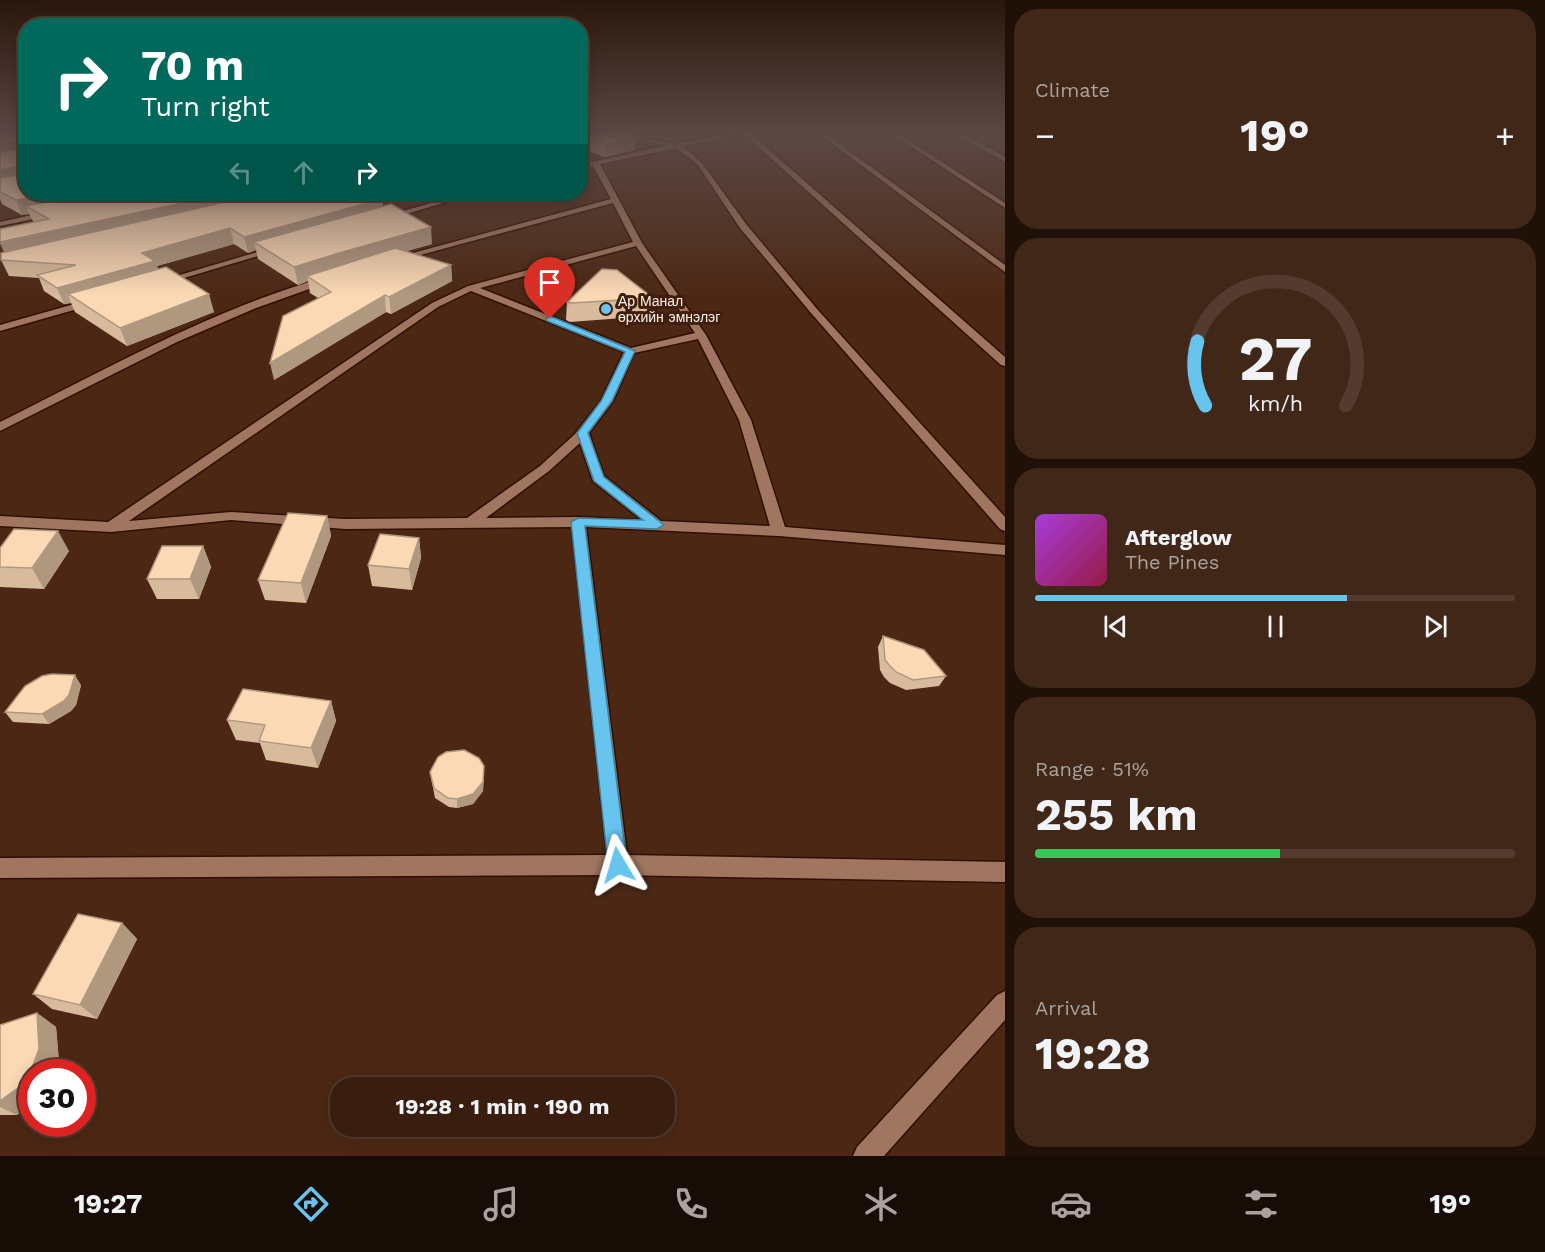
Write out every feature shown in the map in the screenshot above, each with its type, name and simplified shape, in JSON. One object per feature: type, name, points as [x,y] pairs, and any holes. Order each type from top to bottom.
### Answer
[{"type":"street","points":[[609,188],[638,243],[701,335],[745,420],[779,531]]},
{"type":"street","points":[[716,188],[743,226],[814,311],[1005,526]]},
{"type":"street","points":[[808,188],[1005,363]]},
{"type":"street","points":[[895,188],[1005,269]]},
{"type":"street","points":[[977,188],[1005,206]]},
{"type":"street","points":[[390,260],[615,200]]},
{"type":"street","points":[[381,219],[445,201]]},
{"type":"street","points":[[0,224],[54,212]]},
{"type":"street","points":[[111,527],[435,305],[471,288],[638,243]]},
{"type":"street","points":[[150,285],[288,246]]},
{"type":"street","points":[[0,427],[173,340],[253,306],[335,277]]},
{"type":"street","points":[[471,288],[630,351],[701,335]]},
{"type":"street","points":[[0,328],[104,298]]},
{"type":"street","points":[[470,523],[526,484],[583,433],[606,401],[630,351]]},
{"type":"street","points":[[583,433],[598,478],[657,525]]},
{"type":"street","points":[[0,521],[111,527],[231,516],[345,524],[578,522],[779,531],[1005,550]]},
{"type":"street","points":[[578,522],[618,865]]},
{"type":"street","points":[[0,868],[618,865],[1005,872]]},
{"type":"street","points":[[866,1156],[1005,1003]]},
{"type":"building","points":[[0,188],[18,188],[18,200],[16,200],[0,192]]},
{"type":"building","points":[[51,201],[192,201],[0,242],[0,229],[49,219],[26,206]]},
{"type":"building","points":[[229,201],[375,201],[244,237],[230,228],[142,253],[155,261],[57,288],[37,275],[76,265],[1,260],[1,253]]},
{"type":"building","points":[[391,204],[431,227],[294,267],[254,242]]},
{"type":"building","points":[[395,248],[451,265],[389,297],[385,295],[270,363],[283,316],[331,292],[307,276]]},
{"type":"building","points":[[166,267],[209,294],[120,328],[68,294]]},
{"type":"building","points":[[602,269],[617,270],[653,298],[567,302]]},
{"type":"building","points":[[288,513],[327,516],[301,583],[258,580]]},
{"type":"building","points":[[14,529],[58,531],[32,568],[0,567],[0,548]]},
{"type":"building","points":[[380,534],[419,538],[409,569],[368,565]]},
{"type":"building","points":[[162,546],[203,546],[190,579],[147,579]]},
{"type":"building","points":[[883,636],[924,650],[946,676],[913,680],[896,672],[885,660]]},
{"type":"building","points":[[75,675],[69,695],[64,701],[42,714],[5,712],[25,686],[42,676]]},
{"type":"building","points":[[243,689],[331,701],[311,748],[259,741],[265,725],[227,720]]},
{"type":"building","points":[[464,750],[479,758],[484,766],[483,782],[473,794],[457,799],[448,798],[434,788],[430,772],[438,757],[446,752]]},
{"type":"building","points":[[78,914],[122,923],[80,1005],[33,994]]},
{"type":"building","points":[[37,1013],[39,1049],[35,1059],[18,1059],[18,1088],[0,1101],[0,1025]]},
{"type":"place","name":"Ар Манал өрхийн эмнэлэг","points":[[606,309]]},
{"type":"route","points":[[550,319],[630,351],[606,401],[583,433],[598,478],[657,525],[578,522],[618,865]]}]
